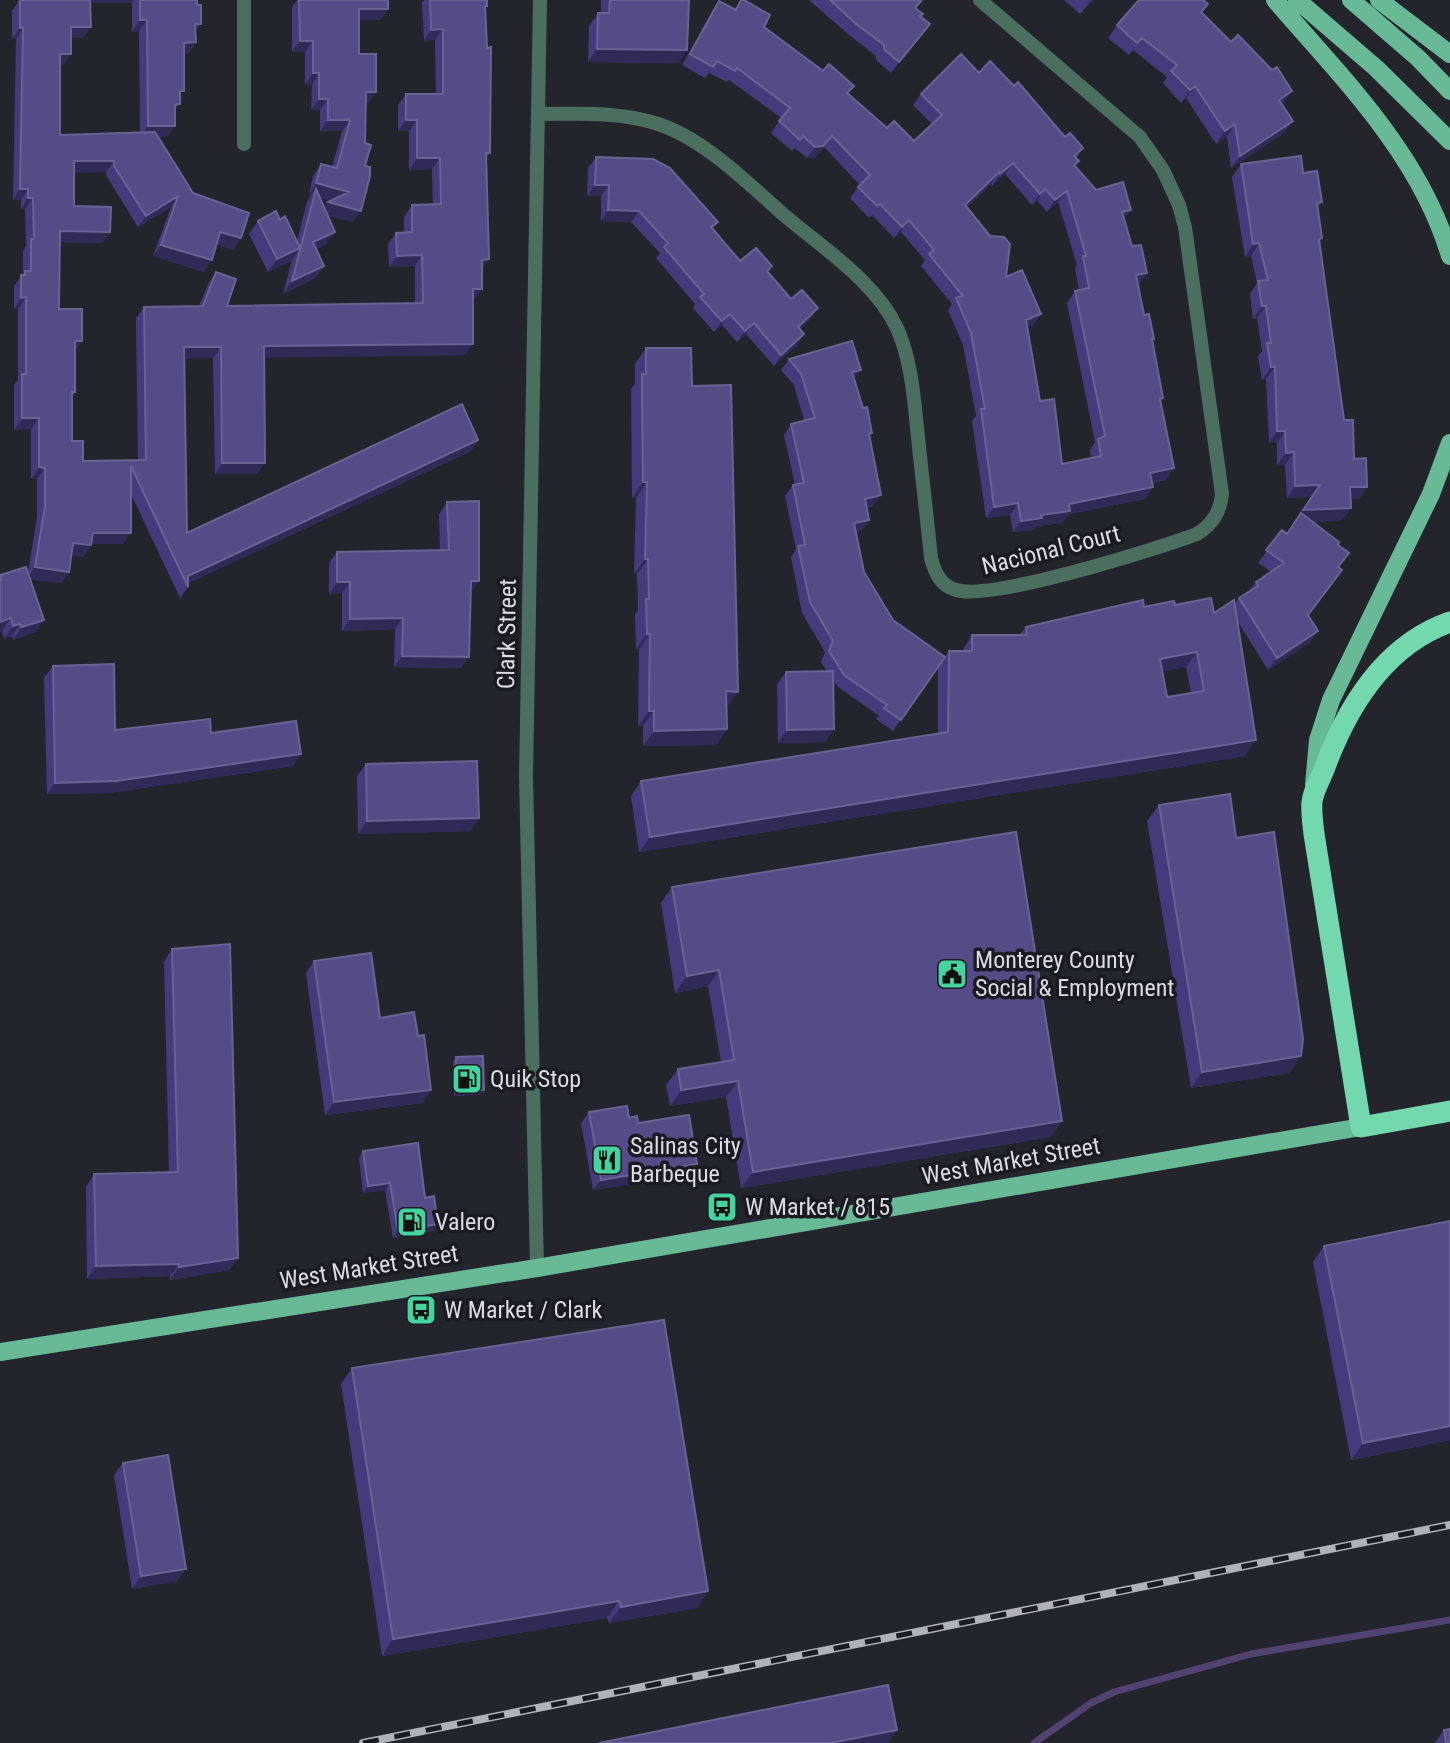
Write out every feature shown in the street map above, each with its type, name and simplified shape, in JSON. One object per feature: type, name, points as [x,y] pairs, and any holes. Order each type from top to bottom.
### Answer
[{"type":"highway","points":[[1362,1127],[1314,834],[1312,801],[1335,741],[1359,696],[1382,667],[1408,644],[1431,629],[1450,622]]},
{"type":"highway","name":"West Market Street","points":[[1362,1127],[1450,1111]]},
{"type":"main road","points":[[1275,0],[1356,94],[1407,159],[1427,194],[1450,256]]},
{"type":"main road","points":[[1297,0],[1376,68],[1450,141]]},
{"type":"main road","points":[[1351,0],[1418,58],[1450,91]]},
{"type":"main road","points":[[1379,0],[1450,54]]},
{"type":"main road","points":[[1312,801],[1318,740],[1331,699],[1431,494],[1450,443]]},
{"type":"main road","name":"West Market Street","points":[[0,1352],[537,1268],[1362,1127]]},
{"type":"street","points":[[244,0],[244,144]]},
{"type":"street","name":"Clark Street","points":[[537,1268],[527,776],[540,0]]},
{"type":"street","name":"Nacional Court","points":[[538,114],[618,114],[651,121],[682,134],[704,148],[770,202],[867,286],[885,307],[906,353],[912,382],[931,558],[934,570],[945,585],[963,592],[985,592],[1093,566],[1197,534],[1215,518],[1221,507],[1222,494],[1185,227],[1171,187],[1151,152],[1125,122],[980,0]]},
{"type":"building","points":[[20,0],[90,0],[91,27],[71,27],[71,54],[60,54],[60,135],[155,132],[193,193],[249,213],[241,238],[220,232],[212,260],[161,245],[178,196],[146,216],[114,166],[114,161],[74,161],[74,206],[111,207],[110,232],[60,231],[59,309],[82,309],[82,341],[75,341],[72,441],[83,441],[83,461],[146,460],[144,307],[203,306],[216,272],[236,279],[227,306],[423,303],[422,255],[397,256],[396,233],[412,232],[412,205],[441,204],[440,158],[417,158],[417,120],[406,120],[406,94],[443,94],[443,29],[431,30],[430,0],[487,0],[487,48],[491,47],[490,153],[486,153],[489,259],[482,260],[482,289],[473,289],[473,344],[264,346],[265,463],[222,463],[221,347],[184,347],[187,533],[462,404],[478,440],[188,576],[188,587],[131,466],[131,533],[93,533],[91,545],[73,543],[69,572],[35,567],[45,506],[45,468],[39,467],[39,418],[22,418],[22,374],[26,374],[26,297],[21,298],[21,275],[25,275],[25,271],[31,271],[31,239],[34,239],[33,198],[28,198],[28,189],[20,189],[23,28],[20,28]]},
{"type":"building","points":[[140,0],[197,0],[197,5],[201,5],[201,24],[195,24],[196,42],[184,43],[184,91],[180,91],[180,104],[175,105],[175,126],[148,126],[147,20],[140,20]]},
{"type":"building","points":[[299,0],[388,0],[388,9],[359,9],[359,54],[376,54],[376,92],[366,92],[365,143],[371,145],[365,166],[370,167],[370,176],[361,211],[328,202],[349,192],[316,183],[321,164],[337,168],[350,120],[328,120],[328,99],[319,99],[319,73],[313,73],[313,41],[300,41]]},
{"type":"building","points":[[610,0],[689,0],[687,50],[597,49],[598,13],[609,13]]},
{"type":"building","points":[[741,0],[744,0],[770,15],[764,27],[823,71],[829,64],[854,86],[847,93],[887,128],[894,121],[914,141],[942,115],[921,94],[961,54],[979,73],[990,61],[1014,86],[1018,82],[1065,137],[1070,133],[1083,148],[1074,156],[1079,161],[1074,165],[1096,190],[1123,182],[1131,210],[1122,212],[1132,246],[1141,245],[1147,273],[1136,275],[1144,315],[1149,314],[1154,339],[1163,398],[1160,399],[1174,468],[1150,473],[1153,487],[1069,504],[1070,511],[1041,515],[1042,518],[1021,521],[1018,503],[994,507],[981,409],[985,409],[971,333],[956,298],[963,296],[929,254],[934,250],[909,220],[902,227],[880,204],[877,206],[858,187],[870,175],[832,136],[823,146],[815,147],[803,136],[800,140],[779,121],[790,108],[737,68],[735,71],[717,61],[713,67],[690,54],[719,1],[736,10]],"holes":[[[1013,163],[1040,194],[1045,189],[1055,200],[1067,191],[1086,256],[1083,256],[1089,288],[1075,291],[1105,436],[1098,439],[1101,456],[1062,464],[1054,399],[1040,401],[1026,320],[1041,314],[1022,270],[1006,277],[1010,244],[1004,237],[990,236],[965,205],[999,172],[1000,174]]]},
{"type":"building","points":[[830,0],[919,0],[921,1],[915,8],[930,24],[899,62],[884,49],[884,45]]},
{"type":"building","points":[[1139,0],[1203,0],[1208,4],[1201,12],[1231,42],[1238,35],[1272,70],[1277,67],[1292,91],[1279,100],[1293,121],[1240,156],[1235,124],[1225,131],[1195,86],[1190,90],[1171,71],[1177,65],[1142,38],[1137,43],[1117,25]]},
{"type":"building","points":[[1301,156],[1303,173],[1317,171],[1322,202],[1317,203],[1322,238],[1319,239],[1344,420],[1353,420],[1354,459],[1366,458],[1367,487],[1350,487],[1351,508],[1303,510],[1320,485],[1295,486],[1294,452],[1286,453],[1285,431],[1277,431],[1275,367],[1271,367],[1266,306],[1262,306],[1258,281],[1268,280],[1259,243],[1253,244],[1241,164]]},
{"type":"building","points":[[596,157],[653,159],[670,168],[718,222],[711,227],[740,261],[756,248],[772,266],[767,271],[791,299],[802,290],[818,308],[798,327],[804,334],[781,355],[754,323],[745,331],[730,314],[722,321],[700,297],[704,294],[664,247],[668,243],[639,211],[608,210],[609,185],[595,185]]},
{"type":"building","points":[[316,189],[335,232],[313,242],[324,266],[292,281]]},
{"type":"building","points":[[276,211],[280,220],[285,216],[300,248],[277,259],[258,221]]},
{"type":"building","points":[[852,341],[861,370],[852,372],[863,408],[867,407],[872,433],[869,434],[881,495],[865,499],[869,520],[854,523],[864,572],[893,620],[945,657],[901,720],[884,708],[887,705],[844,675],[829,651],[833,641],[810,602],[798,546],[805,545],[793,485],[804,483],[791,424],[815,418],[801,374],[789,359]]},
{"type":"building","points":[[646,348],[691,348],[692,386],[731,385],[738,692],[726,691],[727,729],[654,731],[654,711],[649,711],[650,634],[647,634],[646,599],[649,599],[648,559],[645,559],[647,482],[643,482],[642,407],[642,374],[646,374]]},
{"type":"building","points":[[479,501],[479,581],[471,581],[469,657],[402,656],[403,618],[350,619],[350,582],[337,582],[337,552],[449,550],[447,502]]},
{"type":"building","points":[[1301,513],[1349,553],[1338,567],[1342,570],[1308,615],[1318,631],[1277,658],[1239,598],[1258,586],[1256,582],[1284,563],[1266,550],[1282,530],[1287,534]]},
{"type":"building","points":[[26,567],[44,620],[22,627],[20,624],[13,626],[11,618],[0,622],[0,575]]},
{"type":"building","points":[[1211,598],[1214,613],[1234,600],[1256,740],[650,837],[641,781],[948,732],[949,651],[972,651],[972,635],[1027,635],[1026,627],[1143,600],[1144,607],[1174,601],[1175,605]],"holes":[[[1197,652],[1204,691],[1167,697],[1160,659]]]},
{"type":"building","points":[[114,664],[115,730],[210,719],[211,733],[296,721],[301,754],[116,781],[55,783],[53,666]]},
{"type":"building","points":[[833,671],[834,729],[787,730],[786,672]]},
{"type":"building","points":[[477,761],[479,818],[367,821],[366,764]]},
{"type":"building","points":[[1230,794],[1236,838],[1274,832],[1303,1039],[1301,1056],[1202,1072],[1159,805]]},
{"type":"building","points":[[1016,832],[1062,1121],[753,1172],[738,1081],[681,1090],[678,1069],[734,1060],[719,970],[687,976],[672,887]]},
{"type":"building","points":[[230,944],[238,1258],[179,1267],[179,1264],[96,1266],[94,1174],[178,1172],[172,949]]},
{"type":"building","points":[[371,953],[380,1018],[414,1012],[418,1036],[424,1035],[431,1090],[334,1102],[314,961]]},
{"type":"building","points":[[483,1056],[484,1090],[457,1091],[456,1057]]},
{"type":"building","points":[[627,1106],[629,1118],[637,1116],[638,1123],[689,1115],[697,1164],[601,1180],[589,1112]]},
{"type":"building","points":[[418,1143],[425,1198],[434,1196],[438,1224],[398,1231],[390,1183],[368,1186],[363,1151]]},
{"type":"building","points":[[1450,1221],[1450,1426],[1363,1443],[1324,1246]]},
{"type":"building","points":[[664,1320],[708,1591],[621,1607],[619,1601],[393,1639],[352,1368]]},
{"type":"building","points":[[168,1455],[186,1569],[141,1576],[123,1463]]},
{"type":"building","points":[[888,1685],[897,1730],[831,1743],[599,1743]]},
{"type":"building","points":[[1450,1729],[1450,1743],[1446,1743],[1444,1730]]},
{"type":"waterway","points":[[1034,1743],[1091,1703],[1114,1692],[1251,1654],[1450,1620]]},
{"type":"railway","points":[[363,1743],[1450,1525]]},
{"type":"place","name":"Monterey County Social & Employment","points":[[952,974]]},
{"type":"place","name":"Quik Stop","points":[[467,1079]]},
{"type":"place","name":"Salinas City Barbeque","points":[[607,1160]]},
{"type":"place","name":"W Market / 815","points":[[722,1207]]},
{"type":"place","name":"Valero","points":[[412,1222]]},
{"type":"place","name":"W Market / Clark","points":[[421,1310]]}]
